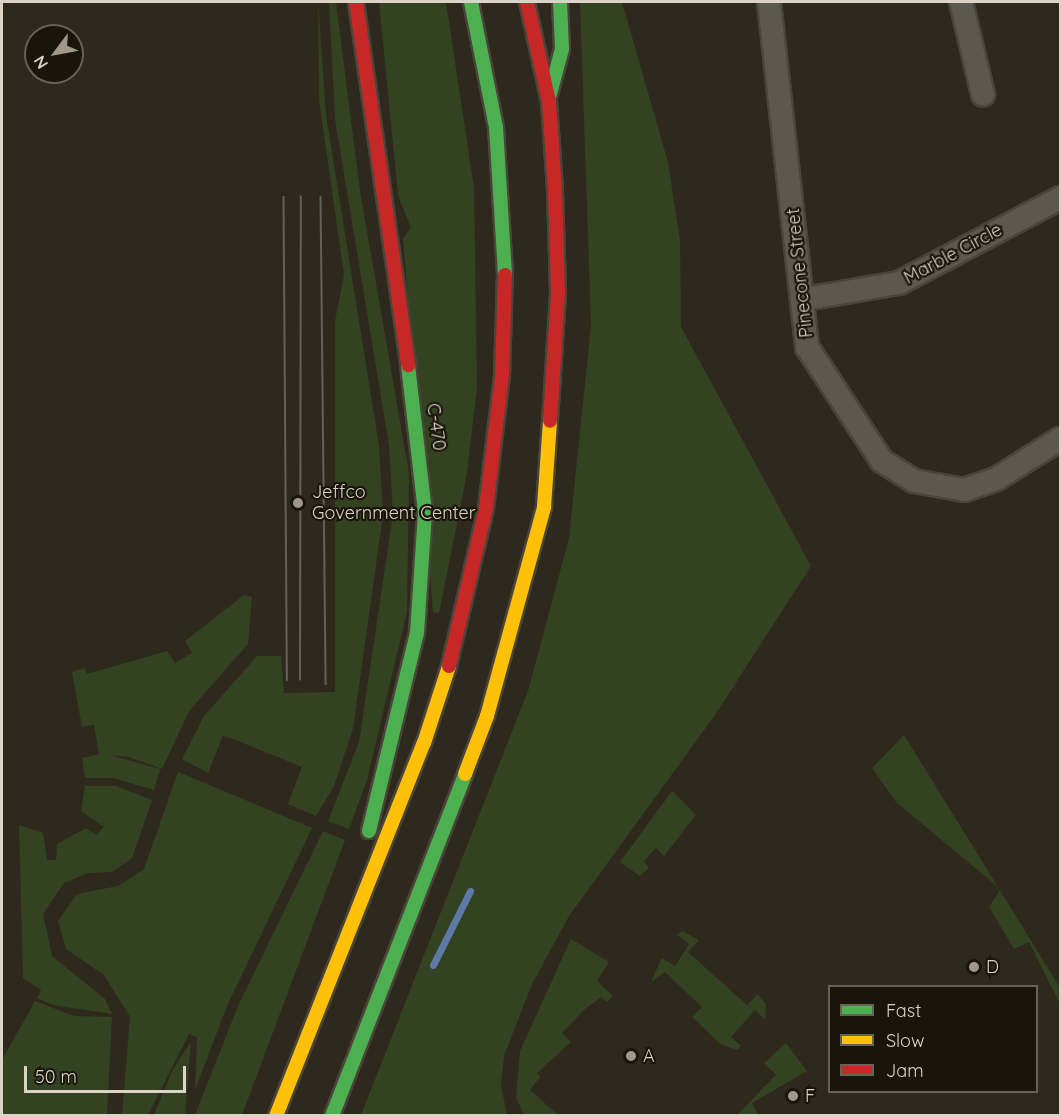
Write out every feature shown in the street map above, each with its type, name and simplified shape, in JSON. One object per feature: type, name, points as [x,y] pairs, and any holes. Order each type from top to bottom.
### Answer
[{"type":"highway","name":"C-470","points":[[356,2],[362,72],[421,447],[425,512],[417,633],[366,840],[366,890]]},
{"type":"highway","points":[[276,1116],[366,890],[454,651],[486,508],[498,424],[505,277],[501,177],[471,2]]},
{"type":"highway","points":[[332,1116],[487,716],[544,507],[558,294],[549,102],[526,2]]},
{"type":"highway","points":[[549,102],[562,49],[560,2]]},
{"type":"street","name":"Pinecone Street","points":[[769,2],[805,299],[807,347],[882,460],[914,481],[938,488],[964,490],[998,477],[1060,439]]},
{"type":"street","points":[[961,2],[983,94]]},
{"type":"street","name":"Marble Circle","points":[[805,299],[899,283],[1060,198]]},
{"type":"green space","points":[[318,2],[326,115],[379,446],[383,515],[353,729],[334,786],[316,816],[288,804],[302,767],[223,735],[208,773],[182,759],[204,716],[257,656],[281,656],[284,693],[335,692],[335,321],[344,275],[319,100]]},
{"type":"green space","points":[[329,2],[336,2],[360,191],[409,473],[407,612],[367,780],[349,829],[328,821],[359,742],[393,514],[389,445],[335,119]]},
{"type":"green space","points":[[379,2],[446,2],[474,188],[477,387],[467,473],[439,613],[433,612],[403,238],[411,228],[398,195]]},
{"type":"green space","points":[[580,2],[622,2],[668,162],[680,241],[681,327],[811,566],[715,715],[569,916],[532,984],[504,1056],[501,1085],[507,1115],[361,1115],[528,691],[569,538],[591,325]]},
{"type":"green space","points":[[244,595],[252,597],[248,644],[189,711],[162,769],[129,757],[110,755],[160,769],[154,790],[113,778],[85,778],[82,758],[99,754],[94,725],[82,727],[72,672],[85,668],[87,674],[167,651],[175,663],[192,653],[185,641]]},
{"type":"green space","points":[[904,735],[998,887],[896,802],[872,768]]},
{"type":"green space","points":[[178,772],[312,828],[227,1006],[195,1090],[197,1037],[189,1034],[148,1115],[122,1115],[130,1017],[104,975],[66,949],[58,921],[77,894],[118,886],[144,869]]},
{"type":"green space","points":[[85,786],[116,786],[152,800],[132,858],[112,872],[88,873],[64,883],[43,914],[52,956],[105,999],[112,1014],[53,1005],[37,998],[41,990],[23,978],[19,825],[43,833],[47,860],[56,860],[57,844],[86,828],[96,835],[104,827],[81,811]]},
{"type":"green space","points":[[672,791],[696,815],[664,856],[656,848],[644,861],[649,868],[640,876],[620,862]]},
{"type":"green space","points":[[323,831],[345,840],[242,1115],[195,1115],[238,1006]]},
{"type":"green space","points":[[1000,890],[1060,988],[1060,1004],[1029,942],[1014,949],[989,907]]},
{"type":"green space","points":[[682,931],[699,940],[688,952],[747,1005],[758,994],[766,1005],[765,1020],[755,1010],[731,1037],[741,1046],[738,1050],[720,1044],[692,1017],[702,1007],[665,972],[651,982],[662,958],[675,966],[689,944],[677,935]]},
{"type":"green space","points":[[571,939],[609,962],[597,981],[613,996],[607,1002],[601,997],[584,1010],[562,1033],[571,1042],[537,1073],[540,1077],[530,1090],[558,1115],[524,1115],[516,1097],[520,1051]]},
{"type":"green space","points":[[35,1001],[74,1016],[112,1017],[107,1115],[2,1115],[2,1060]]},
{"type":"green space","points":[[191,1042],[185,1115],[154,1115],[173,1069]]},
{"type":"green space","points":[[786,1043],[807,1071],[752,1103],[758,1115],[737,1115],[776,1075],[764,1063]]},
{"type":"waterway","points":[[433,965],[470,891]]},
{"type":"tram line","points":[[284,197],[287,680]]},
{"type":"tram line","points":[[300,680],[301,197]]},
{"type":"tram line","points":[[321,197],[326,684]]},
{"type":"traffic: fast","points":[[471,2],[496,127],[505,275]]},
{"type":"traffic: fast","points":[[550,94],[562,49],[560,2]]},
{"type":"traffic: fast","points":[[369,831],[417,633],[425,512],[408,365]]},
{"type":"traffic: fast","points":[[332,1116],[465,774]]},
{"type":"traffic: slow","points":[[465,774],[487,716],[544,507],[550,421]]},
{"type":"traffic: slow","points":[[276,1116],[424,743],[449,666]]},
{"type":"traffic: jam","points":[[356,2],[408,365]]},
{"type":"traffic: jam","points":[[527,2],[549,102],[555,190],[558,294],[550,421]]},
{"type":"traffic: jam","points":[[449,666],[486,508],[502,375],[505,275]]},
{"type":"place","name":"Jeffco Government Center","points":[[298,503]]},
{"type":"place","name":"D","points":[[974,967]]},
{"type":"place","name":"A","points":[[631,1056]]},
{"type":"place","name":"F","points":[[793,1096]]}]
